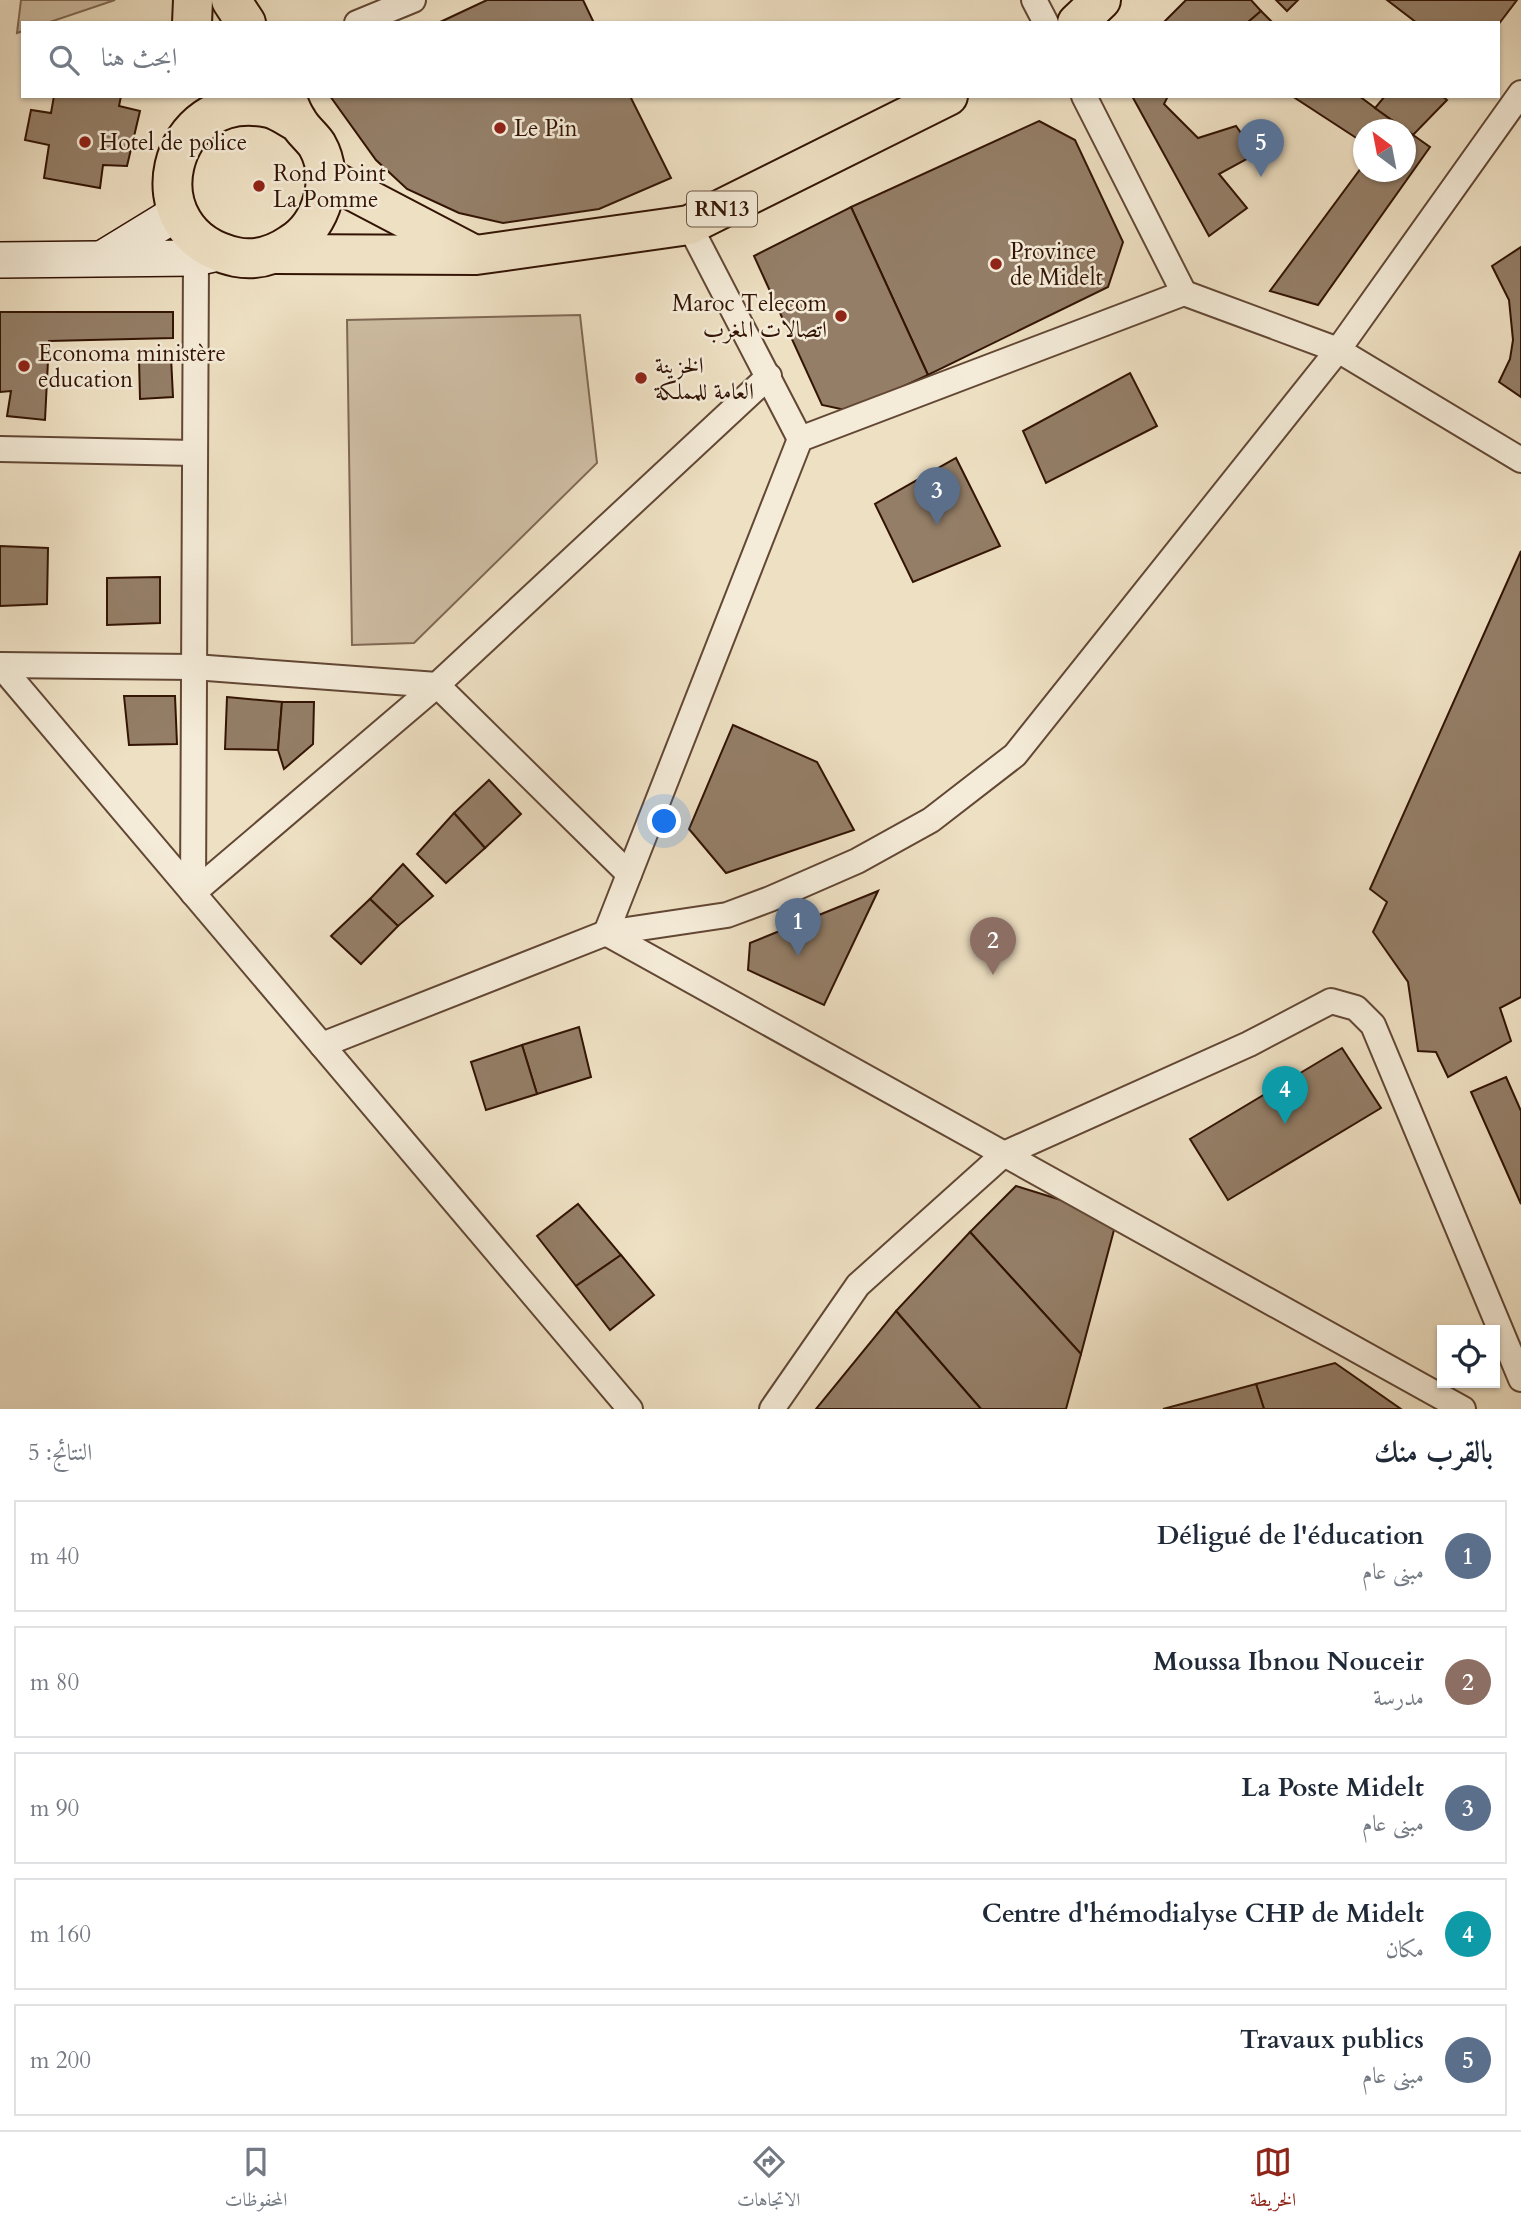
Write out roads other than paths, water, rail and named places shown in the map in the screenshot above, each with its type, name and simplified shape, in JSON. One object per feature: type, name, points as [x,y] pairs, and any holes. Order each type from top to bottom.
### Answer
[{"type":"main road","points":[[192,21],[193,0]]},
{"type":"main road","points":[[231,0],[245,21]]},
{"type":"main road","points":[[1079,21],[1101,0]]},
{"type":"main road","name":"RN13","points":[[276,254],[303,237],[321,209],[326,177],[318,146],[291,109],[241,105],[212,113],[190,114],[175,157],[171,184],[177,213],[207,256],[246,259],[276,254],[476,255],[689,225],[944,98]]},
{"type":"main road","points":[[326,177],[476,255]]},
{"type":"street","points":[[362,21],[413,0]]},
{"type":"street","points":[[1034,0],[1045,21]]},
{"type":"street","points":[[322,1045],[606,933],[727,915],[771,899],[857,861],[931,820],[1015,755],[1338,350],[1521,93]]},
{"type":"street","points":[[1085,98],[1184,293]]},
{"type":"street","points":[[105,257],[177,213]]},
{"type":"street","points":[[606,933],[800,439],[689,225]]},
{"type":"street","points":[[0,260],[207,256],[195,453],[193,893]]},
{"type":"street","points":[[800,439],[1184,293],[1338,350],[1521,460]]},
{"type":"street","points":[[193,893],[437,685],[769,376]]},
{"type":"street","points":[[0,449],[195,453]]},
{"type":"street","points":[[629,874],[437,685],[194,667],[0,665],[631,1409]]},
{"type":"street","points":[[606,933],[1463,1409]]},
{"type":"street","points":[[772,1409],[858,1285],[1004,1154],[1249,1044],[1331,1001],[1356,1008],[1373,1025],[1521,1379]]},
{"type":"place","name":"Le Pin","points":[[500,128]]},
{"type":"place","name":"Hotel de police","points":[[85,142]]},
{"type":"place","name":"Travaux publics","points":[[1261,177]]},
{"type":"place","name":"Rond Point La Pomme","points":[[259,186]]},
{"type":"place","name":"Province de Midelt","points":[[996,264]]},
{"type":"place","name":"Maroc Telecom اتصالات المغرب","points":[[841,316]]},
{"type":"place","name":"Economa ministère education","points":[[24,366]]},
{"type":"place","name":"الخزينة العامة للمملكة","points":[[641,378]]},
{"type":"place","name":"La Poste Midelt","points":[[937,525]]},
{"type":"place","name":"Déligué de l'éducation","points":[[798,956]]},
{"type":"place","name":"Moussa Ibnou Nouceir","points":[[993,975]]},
{"type":"place","name":"Centre d'hémodialyse CHP de Midelt","points":[[1285,1124]]}]
